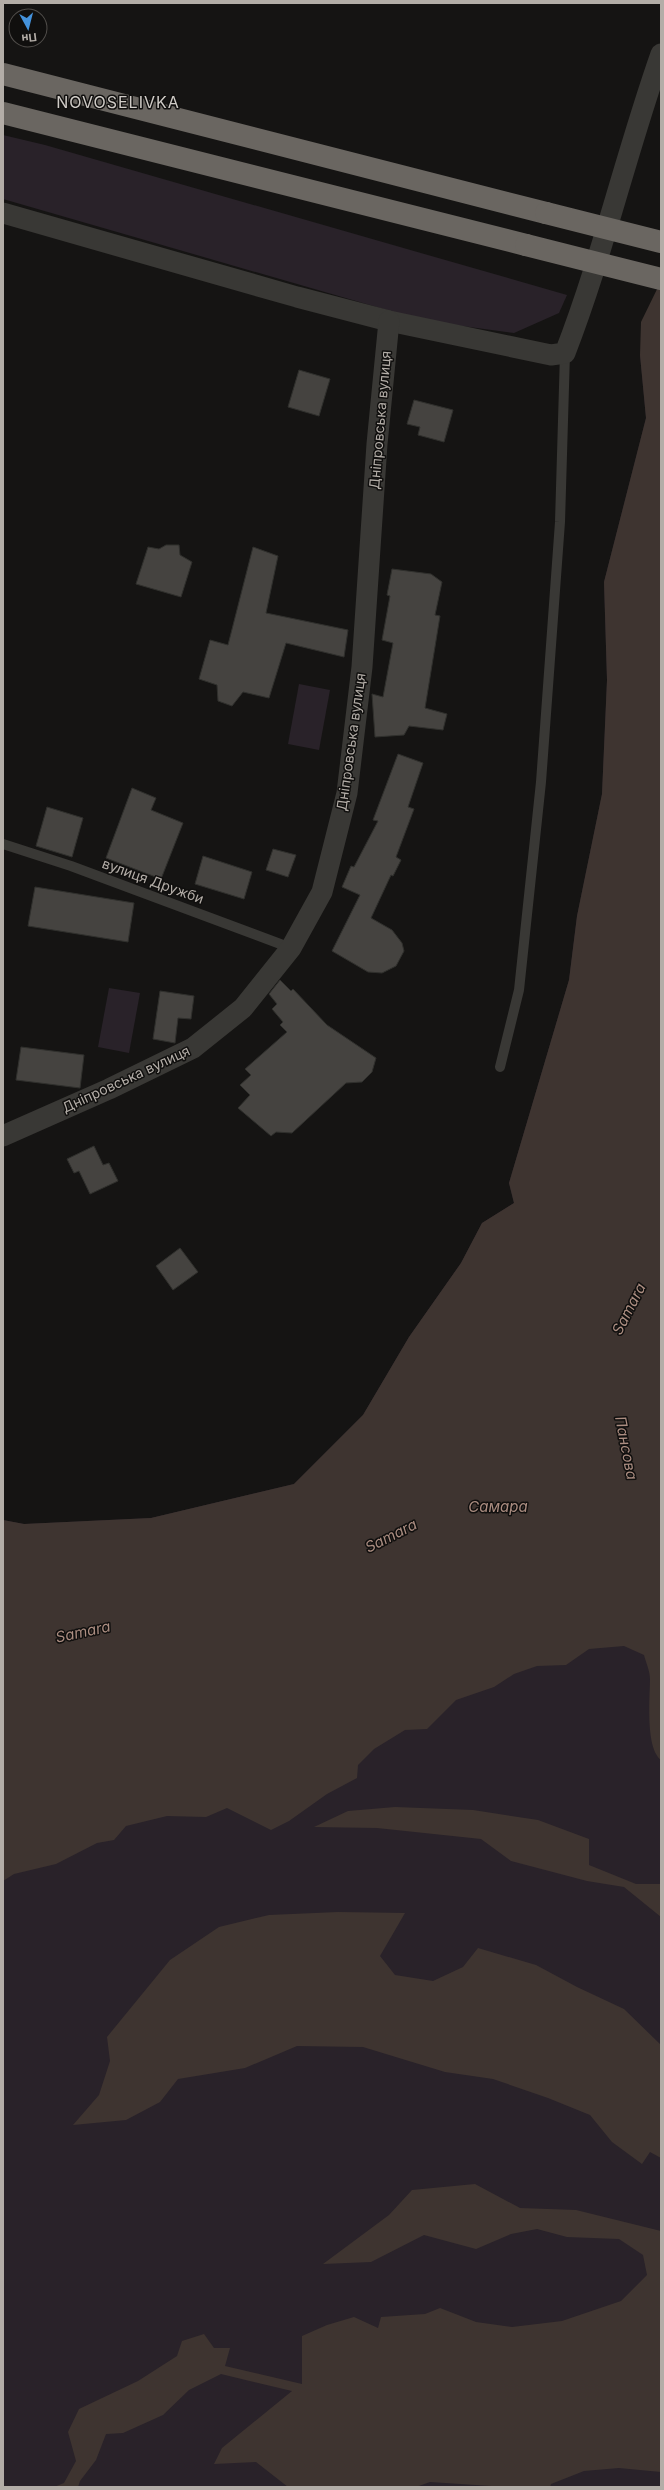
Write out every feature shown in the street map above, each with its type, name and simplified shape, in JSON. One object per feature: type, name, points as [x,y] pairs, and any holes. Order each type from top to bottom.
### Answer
[{"type":"highway","points":[[3,74],[661,242]]},
{"type":"highway","points":[[3,113],[661,279]]},
{"type":"street","points":[[3,212],[297,297],[389,321],[551,355],[565,353],[583,306],[617,189],[661,54]]},
{"type":"street","name":"Дніпровська вулиця","points":[[3,1136],[109,1089],[193,1048],[243,1008],[291,948],[322,892],[347,793],[362,668],[377,451],[389,321]]},
{"type":"lane","points":[[500,1067],[519,990],[541,782],[560,522],[562,399],[565,353]]},
{"type":"lane","name":"вулиця Дружби","points":[[3,844],[100,876],[291,948]]},
{"type":"shaded area","points":[[3,135],[45,145],[567,295],[559,313],[514,333],[425,321],[3,199]]},
{"type":"shaded area","points":[[640,355],[661,360],[661,2487],[3,2487],[3,1520],[24,1524],[151,1518],[294,1484],[363,1415],[409,1337],[461,1263],[482,1223],[514,1203],[509,1183],[569,980],[577,916],[602,794],[607,680],[604,582],[646,418]]},
{"type":"shaded area","points":[[299,684],[330,690],[319,750],[288,744]]},
{"type":"shaded area","points":[[109,988],[140,993],[129,1053],[98,1047]]},
{"type":"water","name":"Самара","points":[[661,281],[661,1760],[656,1754],[650,1734],[650,1676],[644,1655],[624,1646],[589,1649],[566,1665],[537,1666],[514,1674],[494,1687],[456,1700],[427,1729],[405,1730],[374,1749],[358,1765],[357,1778],[327,1794],[289,1821],[271,1830],[227,1808],[206,1817],[167,1816],[126,1826],[114,1840],[97,1843],[56,1864],[14,1874],[3,1881],[3,1520],[24,1524],[151,1518],[294,1484],[363,1415],[409,1337],[461,1263],[482,1223],[514,1203],[509,1183],[569,980],[577,916],[602,794],[607,680],[604,582],[646,418],[640,355],[641,322]]},
{"type":"water","points":[[395,1807],[473,1810],[538,1820],[589,1839],[589,1865],[636,1884],[661,1884],[661,1917],[624,1887],[587,1881],[511,1861],[481,1839],[377,1828],[314,1827],[348,1811]]},
{"type":"water","points":[[338,1912],[405,1913],[380,1956],[395,1975],[433,1981],[463,1967],[478,1948],[536,1965],[577,1987],[624,2009],[661,2045],[661,2158],[650,2152],[642,2164],[612,2142],[590,2115],[548,2098],[493,2079],[445,2072],[363,2047],[297,2046],[245,2068],[178,2079],[160,2102],[126,2120],[73,2125],[99,2095],[110,2061],[107,2037],[170,1960],[219,1927],[269,1915]]},
{"type":"water","points":[[475,2184],[520,2208],[576,2210],[661,2231],[661,2472],[619,2468],[584,2471],[551,2484],[550,2487],[506,2487],[430,2482],[416,2487],[288,2487],[256,2462],[214,2464],[222,2448],[292,2391],[221,2374],[189,2390],[163,2415],[123,2433],[106,2434],[96,2460],[80,2481],[78,2487],[54,2487],[64,2483],[76,2461],[68,2432],[79,2409],[138,2381],[177,2356],[182,2341],[204,2334],[214,2348],[230,2348],[225,2366],[302,2384],[302,2336],[327,2325],[354,2317],[378,2328],[381,2317],[425,2314],[440,2308],[476,2322],[512,2327],[562,2321],[621,2301],[647,2275],[643,2255],[619,2239],[567,2237],[537,2229],[511,2234],[476,2249],[424,2235],[371,2262],[323,2264],[389,2215],[412,2190]]},
{"type":"building","points":[[299,370],[330,379],[319,416],[288,407]]},
{"type":"building","points":[[414,400],[453,410],[444,442],[418,435],[420,427],[407,424]]},
{"type":"building","points":[[166,545],[179,545],[180,555],[192,562],[181,597],[136,584],[148,547],[159,549]]},
{"type":"building","points":[[253,547],[278,556],[266,613],[348,630],[344,657],[286,643],[269,698],[243,692],[232,706],[218,701],[217,685],[199,679],[210,640],[228,645]]},
{"type":"building","points":[[392,569],[431,574],[442,582],[435,615],[440,616],[425,708],[447,714],[443,730],[409,726],[404,735],[375,737],[372,694],[383,697],[393,643],[382,640],[390,596],[387,595]]},
{"type":"building","points":[[398,754],[423,763],[408,807],[414,809],[396,857],[401,860],[393,876],[391,875],[371,918],[392,930],[402,943],[404,951],[396,966],[382,973],[368,972],[332,951],[360,895],[342,887],[351,866],[354,867],[378,821],[373,820]]},
{"type":"building","points":[[132,788],[156,798],[151,810],[183,823],[161,879],[106,858]]},
{"type":"building","points":[[47,807],[83,818],[72,857],[36,846]]},
{"type":"building","points":[[273,849],[296,855],[288,877],[266,870]]},
{"type":"building","points":[[203,856],[252,872],[244,899],[195,884]]},
{"type":"building","points":[[35,887],[134,903],[128,942],[28,926]]},
{"type":"building","points":[[280,980],[291,991],[293,989],[327,1025],[376,1058],[372,1072],[362,1082],[346,1083],[292,1133],[276,1132],[271,1136],[238,1108],[250,1095],[240,1085],[251,1075],[245,1069],[287,1032],[280,1025],[283,1022],[272,1009],[277,1004],[269,994]]},
{"type":"building","points":[[160,991],[194,996],[191,1019],[178,1018],[175,1043],[153,1039]]},
{"type":"building","points":[[21,1047],[84,1055],[80,1088],[16,1080]]},
{"type":"building","points":[[94,1146],[103,1165],[109,1163],[118,1181],[90,1194],[79,1171],[74,1173],[67,1159]]},
{"type":"building","points":[[180,1248],[198,1272],[173,1290],[156,1266]]},
{"type":"district","name":"NOVOSELIVKA","points":[[118,102]]},
{"type":"water label","name":"Samara","points":[[629,1309]]},
{"type":"water label","name":"Пансова","points":[[626,1448]]},
{"type":"water label","name":"Samara","points":[[391,1536]]},
{"type":"water label","name":"Samara","points":[[83,1632]]}]
